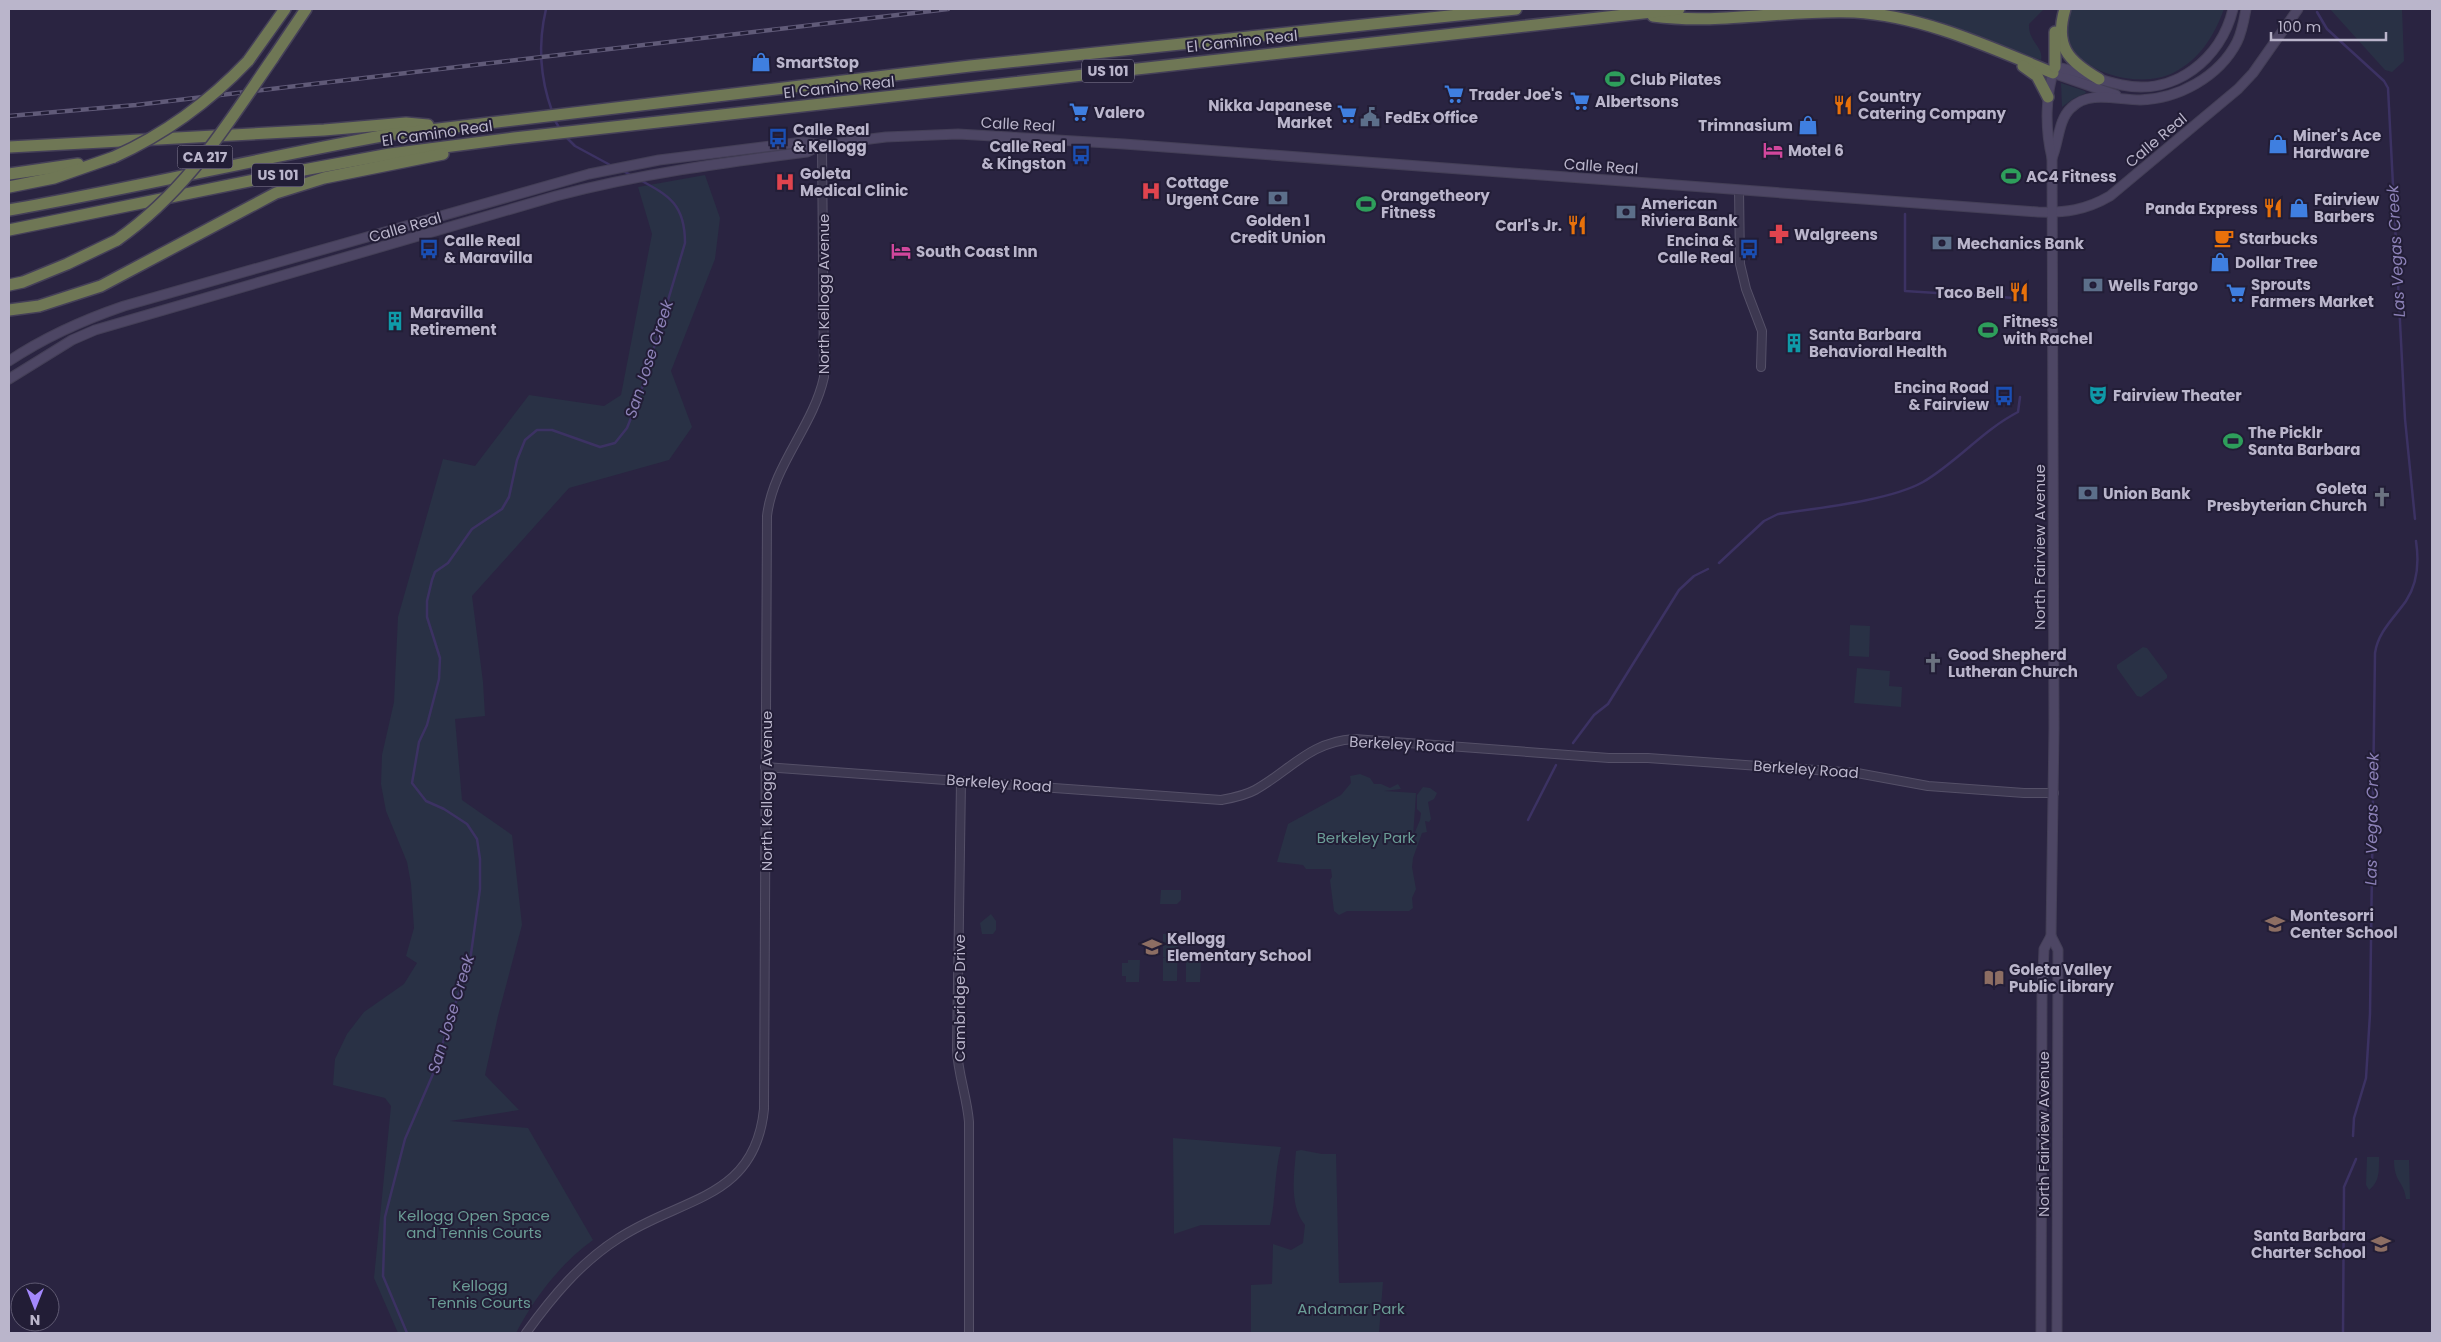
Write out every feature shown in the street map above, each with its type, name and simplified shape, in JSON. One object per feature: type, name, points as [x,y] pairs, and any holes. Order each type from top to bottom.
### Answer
[{"type":"highway","name":"CA 217","points":[[114,158],[175,124],[206,101],[248,61],[285,9]]},
{"type":"highway","name":"CA 217","points":[[45,271],[68,264],[117,240],[158,208],[197,167],[306,9]]},
{"type":"highway","name":"El Camino Real","points":[[9,210],[387,135],[970,66],[1516,9]]},
{"type":"highway","name":"El Camino Real","points":[[9,230],[307,169],[390,154],[514,138],[1679,9]]},
{"type":"highway","points":[[1631,13],[1670,18],[1854,12],[1896,17],[1969,39],[2054,70],[2056,23],[2063,9]]},
{"type":"highway","points":[[2063,9],[2061,35],[2065,49],[2076,64],[2099,79]]},
{"type":"highway","points":[[1939,29],[2028,68],[2037,76],[2048,97]]},
{"type":"highway","points":[[9,147],[324,130],[406,123],[447,128]]},
{"type":"highway","points":[[9,310],[39,306],[101,286],[260,201],[296,186],[324,178],[514,138]]},
{"type":"highway","points":[[9,174],[114,158]]},
{"type":"highway","points":[[9,187],[54,178],[114,158]]},
{"type":"highway","points":[[9,277],[45,271]]},
{"type":"highway","points":[[9,285],[23,282],[45,271]]},
{"type":"main road","points":[[2054,70],[2123,86],[2140,87],[2164,84],[2183,76],[2200,65],[2214,50],[2227,28],[2234,9]]},
{"type":"main road","name":"North Fairview Avenue","points":[[2052,158],[2067,112],[2075,105],[2091,98],[2151,99],[2167,96],[2190,87],[2205,77],[2223,61],[2237,41],[2246,9]]},
{"type":"main road","name":"Calle Real","points":[[9,361],[42,340],[91,318],[124,306],[589,174],[639,163],[803,142],[822,145],[886,137],[958,134],[1124,144],[2052,212],[2086,208],[2110,196],[2123,186],[2238,89],[2253,73],[2298,9]]},
{"type":"main road","name":"North Fairview Avenue","points":[[2042,1333],[2042,996],[2044,949],[2051,936],[2054,793],[2052,158],[2048,136],[2048,86],[2054,70],[2126,99]]},
{"type":"main road","name":"Calle Real","points":[[9,379],[72,340],[95,330],[610,182],[656,172],[807,152],[822,145]]},
{"type":"main road","name":"North Fairview Avenue","points":[[2051,936],[2058,950],[2058,1333]]},
{"type":"street","name":"North Kellogg Avenue","points":[[526,1333],[550,1300],[592,1257],[620,1237],[720,1188],[745,1166],[756,1146],[762,1124],[764,1109],[765,767],[769,502],[777,476],[812,414],[824,377],[822,145]]},
{"type":"street","points":[[1739,190],[1740,264],[1746,289],[1762,331],[1761,367]]},
{"type":"street","name":"Berkeley Road","points":[[765,767],[1221,800],[1253,792],[1305,753],[1323,745],[1354,739],[1608,758],[1648,758],[1848,772],[1882,776],[1923,785],[2016,793],[2054,793]]},
{"type":"street","name":"Cambridge Drive","points":[[961,780],[957,1050],[958,1065],[968,1101],[969,1122],[969,1333]]},
{"type":"green space","points":[[1875,9],[2044,9],[2029,24],[2031,35],[2040,51],[2041,60],[1938,21]]},
{"type":"green space","points":[[2071,9],[2224,9],[2211,37],[2191,61],[2173,73],[2156,78],[2137,79],[2117,76],[2098,70],[2082,59],[2071,45],[2067,29]]},
{"type":"green space","points":[[2330,9],[2402,9],[2404,61],[2392,72],[2385,70]]},
{"type":"green space","points":[[2061,83],[2085,91],[2086,93],[2062,107]]},
{"type":"green space","points":[[705,175],[720,218],[715,259],[671,371],[692,427],[669,460],[569,488],[472,596],[483,682],[485,716],[455,719],[462,800],[512,835],[522,925],[498,1016],[485,1075],[519,1110],[450,1121],[528,1128],[593,1240],[559,1270],[549,1282],[531,1307],[516,1333],[398,1333],[374,1278],[391,1106],[385,1098],[333,1085],[335,1059],[347,1034],[364,1012],[404,984],[417,963],[406,956],[414,928],[411,884],[407,862],[386,811],[381,784],[382,755],[394,702],[398,617],[443,459],[475,466],[529,395],[604,406],[621,395],[652,234],[638,187]]},
{"type":"green space","points":[[1850,625],[1870,626],[1869,657],[1849,656]]},
{"type":"green space","points":[[2143,647],[2147,648],[2167,675],[2167,678],[2141,697],[2137,696],[2117,668],[2117,665]]},
{"type":"green space","points":[[1857,668],[1890,671],[1889,686],[1902,687],[1901,707],[1854,703]]},
{"type":"green space","name":"Berkeley Park","points":[[1360,774],[1370,778],[1374,784],[1381,784],[1390,788],[1398,784],[1401,789],[1384,791],[1416,793],[1413,837],[1421,813],[1417,809],[1417,795],[1423,787],[1430,788],[1437,793],[1434,799],[1428,802],[1431,819],[1429,822],[1425,821],[1427,832],[1422,833],[1413,858],[1412,867],[1416,889],[1412,898],[1413,908],[1409,911],[1347,911],[1339,915],[1334,911],[1330,880],[1332,877],[1331,869],[1306,869],[1303,865],[1277,862],[1288,824],[1341,795],[1351,783],[1350,776]]},
{"type":"green space","points":[[1161,890],[1181,890],[1181,900],[1177,904],[1160,904]]},
{"type":"green space","points":[[991,914],[996,921],[996,930],[993,934],[982,934],[980,923]]},
{"type":"green space","points":[[1163,934],[1178,934],[1177,981],[1163,981],[1163,958],[1166,958],[1163,957]]},
{"type":"green space","points":[[1186,958],[1201,958],[1200,982],[1186,982]]},
{"type":"green space","points":[[1128,960],[1140,960],[1139,982],[1126,982],[1126,976],[1122,976],[1122,963],[1128,963]]},
{"type":"green space","points":[[1173,1138],[1281,1147],[1270,1225],[1201,1225],[1174,1234]]},
{"type":"green space","name":"Andamar Park","points":[[1301,1150],[1322,1154],[1336,1154],[1339,1283],[1383,1282],[1379,1333],[1251,1333],[1251,1285],[1272,1284],[1273,1244],[1291,1250],[1303,1243],[1305,1225],[1297,1209],[1294,1190],[1296,1151]]},
{"type":"green space","points":[[2367,1157],[2379,1157],[2377,1179],[2369,1190],[2366,1185]]},
{"type":"green space","points":[[2394,1160],[2409,1160],[2410,1199],[2406,1199],[2397,1178]]},
{"type":"waterway","name":"San Jose Creek","points":[[546,9],[541,48],[545,86],[552,111]]},
{"type":"waterway","name":"Las Vegas Creek","points":[[2317,12],[2327,29],[2384,81],[2388,88],[2405,419],[2415,519]]},
{"type":"waterway","name":"San Jose Creek","points":[[554,119],[560,129]]},
{"type":"waterway","name":"San Jose Creek","points":[[565,136],[575,146],[612,166]]},
{"type":"waterway","name":"San Jose Creek","points":[[622,170],[632,176]]},
{"type":"waterway","name":"San Jose Creek","points":[[407,1333],[383,1276],[385,1217],[405,1139],[436,1067],[470,961],[480,889],[480,859],[477,839],[467,824],[444,809],[426,801],[412,783],[419,742],[427,725],[439,679],[440,658],[427,617],[427,601],[435,572],[448,563],[472,529],[502,509],[509,497],[517,460],[525,440],[537,430],[552,430],[600,447],[615,443],[627,428],[639,398],[685,243],[682,219],[674,203],[660,191],[640,180]]},
{"type":"waterway","points":[[1905,214],[1905,291],[2015,298]]},
{"type":"waterway","points":[[1719,563],[1764,521],[1778,514],[1872,499],[1909,489],[1923,482],[2005,419],[2018,412],[2020,397]]},
{"type":"waterway","name":"Las Vegas Creek","points":[[2353,1136],[2354,1118],[2366,1078],[2370,1014],[2375,653],[2379,638],[2406,601],[2413,587],[2417,564],[2416,541]]},
{"type":"waterway","points":[[1573,743],[1594,715],[1608,704],[1679,590],[1694,576],[1708,569]]},
{"type":"waterway","points":[[1528,820],[1556,765]]},
{"type":"waterway","name":"Las Vegas Creek","points":[[2343,1333],[2344,1187],[2356,1159]]},
{"type":"railway","points":[[9,116],[136,105],[948,9]]},
{"type":"place","name":"SmartStop","points":[[761,62]]},
{"type":"place","name":"Club Pilates","points":[[1615,79]]},
{"type":"place","name":"Trader Joe's","points":[[1454,94]]},
{"type":"place","name":"Albertsons","points":[[1580,101]]},
{"type":"place","name":"Country Catering Company","points":[[1843,105]]},
{"type":"place","name":"Valero","points":[[1079,112]]},
{"type":"place","name":"Nikka Japanese Market","points":[[1347,114]]},
{"type":"place","name":"FedEx Office","points":[[1370,117]]},
{"type":"place","name":"Trimnasium","points":[[1808,125]]},
{"type":"place","name":"Calle Real & Kellogg","points":[[778,138]]},
{"type":"place","name":"Miner's Ace Hardware","points":[[2278,144]]},
{"type":"place","name":"Motel 6","points":[[1773,150]]},
{"type":"place","name":"Calle Real & Kingston","points":[[1081,155]]},
{"type":"place","name":"AC4 Fitness","points":[[2011,176]]},
{"type":"place","name":"Goleta Medical Clinic","points":[[785,182]]},
{"type":"place","name":"Cottage Urgent Care","points":[[1151,191]]},
{"type":"place","name":"Golden 1 Credit Union","points":[[1278,198]]},
{"type":"place","name":"Orangetheory Fitness","points":[[1366,204]]},
{"type":"place","name":"Panda Express","points":[[2273,208]]},
{"type":"place","name":"Fairview Barbers","points":[[2299,208]]},
{"type":"place","name":"American Riviera Bank","points":[[1626,212]]},
{"type":"place","name":"Carl's Jr.","points":[[1577,225]]},
{"type":"place","name":"Walgreens","points":[[1779,234]]},
{"type":"place","name":"Starbucks","points":[[2224,238]]},
{"type":"place","name":"Mechanics Bank","points":[[1942,243]]},
{"type":"place","name":"Calle Real & Maravilla","points":[[429,249]]},
{"type":"place","name":"Encina & Calle Real","points":[[1749,249]]},
{"type":"place","name":"South Coast Inn","points":[[901,251]]},
{"type":"place","name":"Dollar Tree","points":[[2220,262]]},
{"type":"place","name":"Wells Fargo","points":[[2093,285]]},
{"type":"place","name":"Taco Bell","points":[[2019,292]]},
{"type":"place","name":"Sprouts Farmers Market","points":[[2236,293]]},
{"type":"place","name":"Maravilla Retirement","points":[[395,321]]},
{"type":"place","name":"Fitness with Rachel","points":[[1988,330]]},
{"type":"place","name":"Santa Barbara Behavioral Health","points":[[1794,343]]},
{"type":"place","name":"Fairview Theater","points":[[2098,395]]},
{"type":"place","name":"Encina Road & Fairview","points":[[2004,396]]},
{"type":"place","name":"The Picklr Santa Barbara","points":[[2233,441]]},
{"type":"place","name":"Union Bank","points":[[2088,493]]},
{"type":"place","name":"Goleta Presbyterian Church","points":[[2382,497]]},
{"type":"place","name":"Good Shepherd Lutheran Church","points":[[1933,663]]},
{"type":"place","name":"Montesorri Center School","points":[[2275,924]]},
{"type":"place","name":"Kellogg Elementary School","points":[[1152,947]]},
{"type":"place","name":"Goleta Valley Public Library","points":[[1994,978]]},
{"type":"place","name":"Santa Barbara Charter School","points":[[2381,1244]]},
{"type":"park label","name":"Kellogg Open Space and Tennis Courts","points":[[474,1224]]},
{"type":"park label","name":"Kellogg Tennis Courts","points":[[480,1294]]}]
